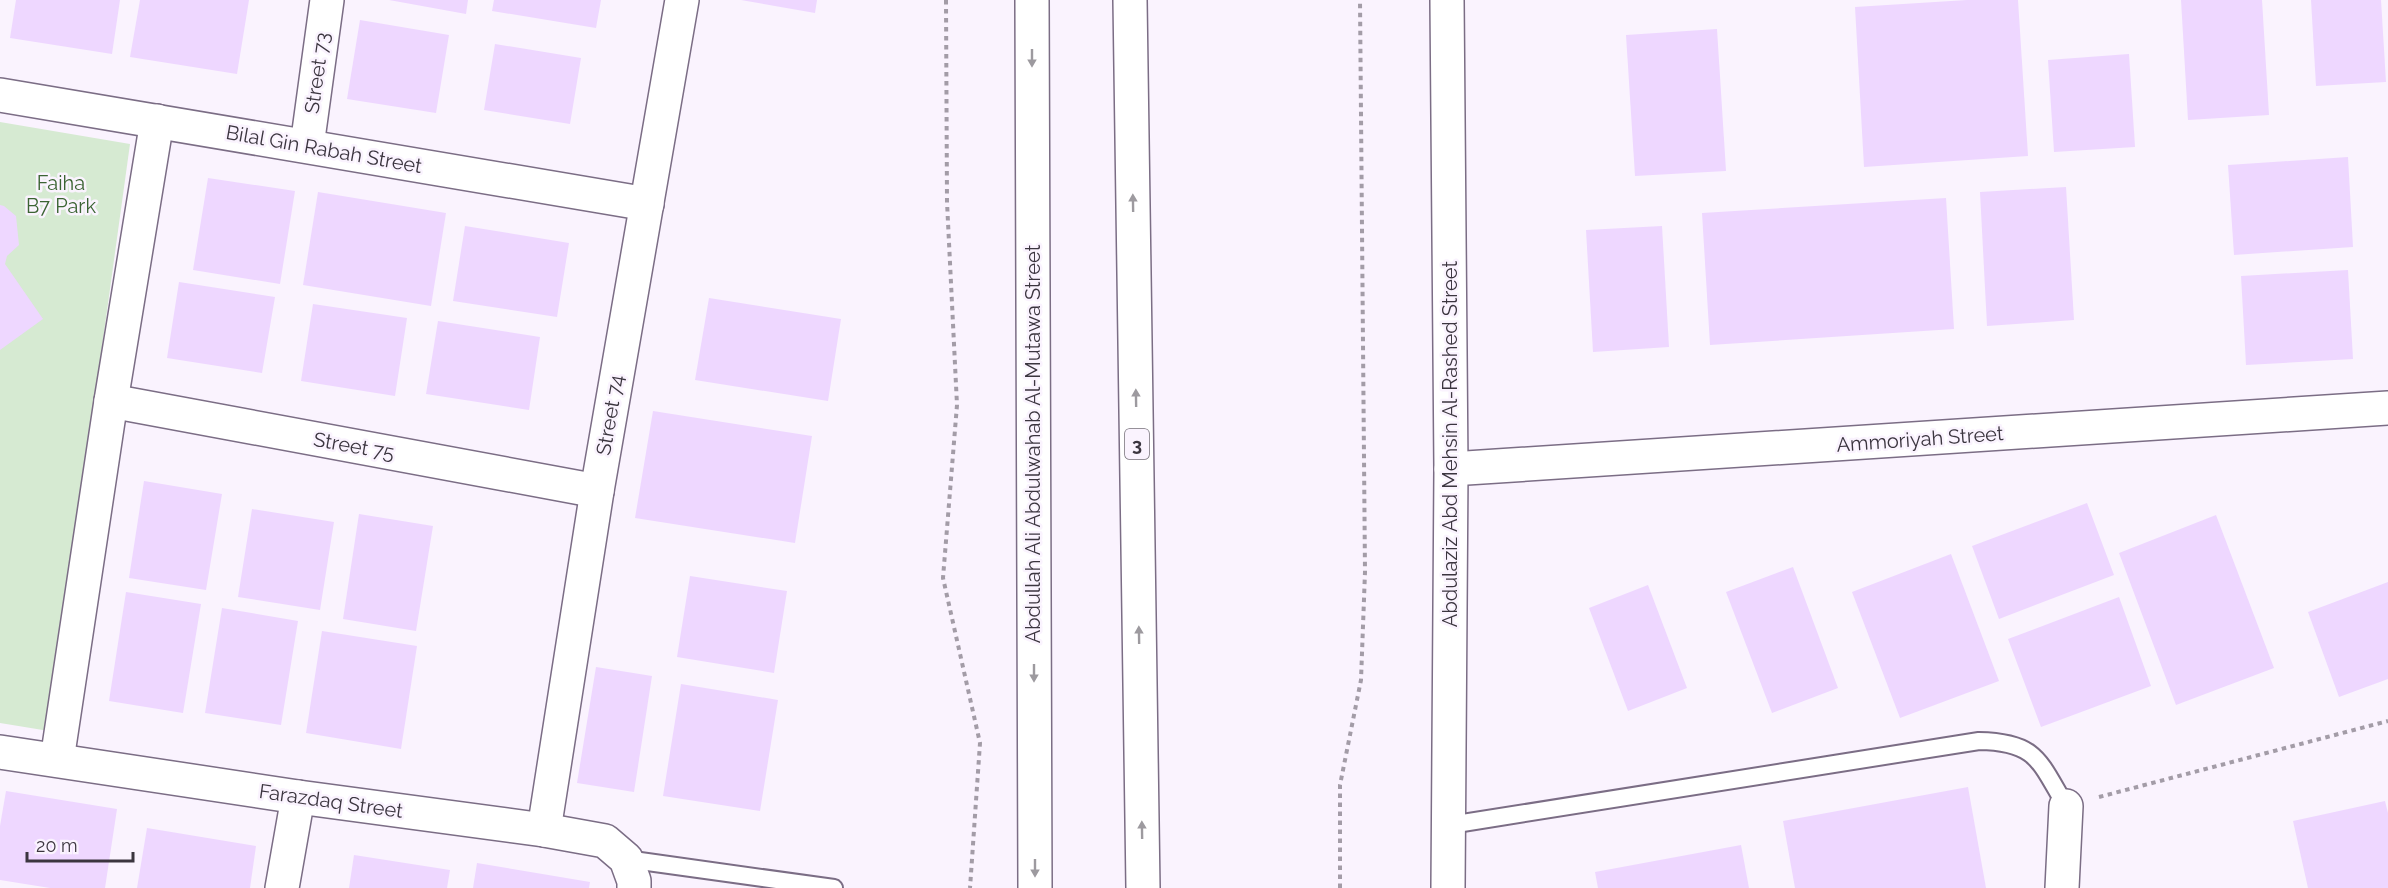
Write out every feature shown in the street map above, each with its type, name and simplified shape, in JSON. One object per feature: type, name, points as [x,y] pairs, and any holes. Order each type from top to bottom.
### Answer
[{"type":"street","name":"Street 73","points":[[307,146],[327,0]]},
{"type":"street","name":"Street 74","points":[[544,830],[597,491],[682,0]]},
{"type":"street","name":"Abdullah Ali Abdulwahab Al-Mutawa Street","points":[[1032,0],[1035,888]]},
{"type":"street","name":"3","points":[[1130,0],[1143,888]]},
{"type":"street","name":"Abdulaziz Abd Mehsin Al-Rashed Street","points":[[1447,0],[1451,469],[1448,888]]},
{"type":"street","name":"Bilal Gin Rabah Street","points":[[0,95],[647,204]]},
{"type":"street","points":[[57,760],[111,401],[157,121]]},
{"type":"street","name":"Street 75","points":[[111,401],[597,491]]},
{"type":"street","name":"Ammoriyah Street","points":[[1451,469],[2388,408]]},
{"type":"street","name":"Farazdaq Street","points":[[0,752],[298,797],[544,830],[605,841],[630,873]]},
{"type":"street","points":[[282,888],[298,797]]},
{"type":"street","points":[[2062,888],[2066,806]]},
{"type":"lane","points":[[1449,825],[1979,741],[2000,741],[2017,745],[2037,757],[2066,806]]},
{"type":"lane","points":[[630,873],[834,888]]},
{"type":"path","points":[[946,0],[946,202],[957,405],[943,578],[981,743],[970,888]]},
{"type":"path","points":[[1340,888],[1340,786],[1361,680],[1365,572],[1360,0]]},
{"type":"path","points":[[2066,806],[2388,721]]},
{"type":"green space","name":"Faiha B7 Park","points":[[0,122],[130,144],[49,731],[0,723]]},
{"type":"building","points":[[16,0],[120,0],[112,54],[10,38]]},
{"type":"building","points":[[140,0],[249,0],[237,74],[130,57]]},
{"type":"building","points":[[389,0],[468,0],[466,14]]},
{"type":"building","points":[[494,0],[601,0],[596,28],[492,11]]},
{"type":"building","points":[[741,0],[817,0],[815,13]]},
{"type":"building","points":[[1967,0],[2018,0],[2028,156],[1864,167],[1855,7]]},
{"type":"building","points":[[2181,0],[2262,0],[2269,115],[2188,120]]},
{"type":"building","points":[[2311,0],[2381,0],[2386,82],[2316,86]]},
{"type":"building","points":[[360,20],[449,35],[436,113],[347,99]]},
{"type":"building","points":[[1717,29],[1726,171],[1635,176],[1626,35]]},
{"type":"building","points":[[495,44],[581,58],[570,124],[484,110]]},
{"type":"building","points":[[2129,54],[2135,147],[2054,152],[2048,60]]},
{"type":"building","points":[[2348,157],[2353,247],[2234,255],[2228,165]]},
{"type":"building","points":[[208,178],[295,191],[280,284],[193,270]]},
{"type":"building","points":[[2066,187],[2074,320],[1987,326],[1980,192]]},
{"type":"building","points":[[318,192],[446,213],[431,306],[303,285]]},
{"type":"building","points":[[1946,198],[1954,329],[1710,345],[1702,213]]},
{"type":"building","points":[[0,205],[16,216],[19,245],[7,256],[5,264],[43,319],[0,350]]},
{"type":"building","points":[[465,226],[569,243],[557,317],[453,301]]},
{"type":"building","points":[[1662,226],[1669,347],[1593,352],[1586,230]]},
{"type":"building","points":[[2348,270],[2353,359],[2246,365],[2241,276]]},
{"type":"building","points":[[179,282],[275,297],[262,373],[167,358]]},
{"type":"building","points":[[709,298],[841,319],[828,401],[695,380]]},
{"type":"building","points":[[313,304],[407,318],[395,396],[301,381]]},
{"type":"building","points":[[438,321],[540,337],[529,410],[426,394]]},
{"type":"building","points":[[653,411],[812,436],[795,543],[635,518]]},
{"type":"building","points":[[144,481],[222,494],[206,590],[129,578]]},
{"type":"building","points":[[2087,503],[2114,575],[1999,619],[1972,546]]},
{"type":"building","points":[[252,509],[334,522],[320,610],[238,597]]},
{"type":"building","points":[[359,514],[433,526],[416,631],[343,619]]},
{"type":"building","points":[[2216,515],[2274,668],[2176,705],[2119,553]]},
{"type":"building","points":[[1951,554],[1999,681],[1900,718],[1852,592]]},
{"type":"building","points":[[1793,567],[1838,688],[1772,713],[1726,592]]},
{"type":"building","points":[[690,576],[787,591],[774,673],[677,657]]},
{"type":"building","points":[[2388,582],[2388,679],[2339,697],[2308,612]]},
{"type":"building","points":[[1648,585],[1687,688],[1628,711],[1589,608]]},
{"type":"building","points":[[126,592],[201,604],[183,713],[109,701]]},
{"type":"building","points":[[2119,597],[2151,686],[2041,727],[2008,639]]},
{"type":"building","points":[[222,608],[298,621],[281,725],[205,713]]},
{"type":"building","points":[[322,631],[417,646],[401,749],[306,733]]},
{"type":"building","points":[[596,667],[652,676],[634,792],[577,783]]},
{"type":"building","points":[[681,684],[778,700],[760,811],[663,796]]},
{"type":"building","points":[[1968,787],[1986,888],[1795,888],[1783,821]]},
{"type":"building","points":[[6,791],[117,809],[105,888],[50,888],[0,880],[0,826]]},
{"type":"building","points":[[2385,801],[2388,813],[2388,888],[2308,888],[2293,821]]},
{"type":"building","points":[[147,828],[256,846],[250,888],[137,888]]},
{"type":"building","points":[[1741,845],[1749,888],[1598,888],[1595,872]]},
{"type":"building","points":[[354,855],[450,870],[447,888],[349,888]]},
{"type":"building","points":[[477,863],[590,882],[589,888],[473,888]]}]
